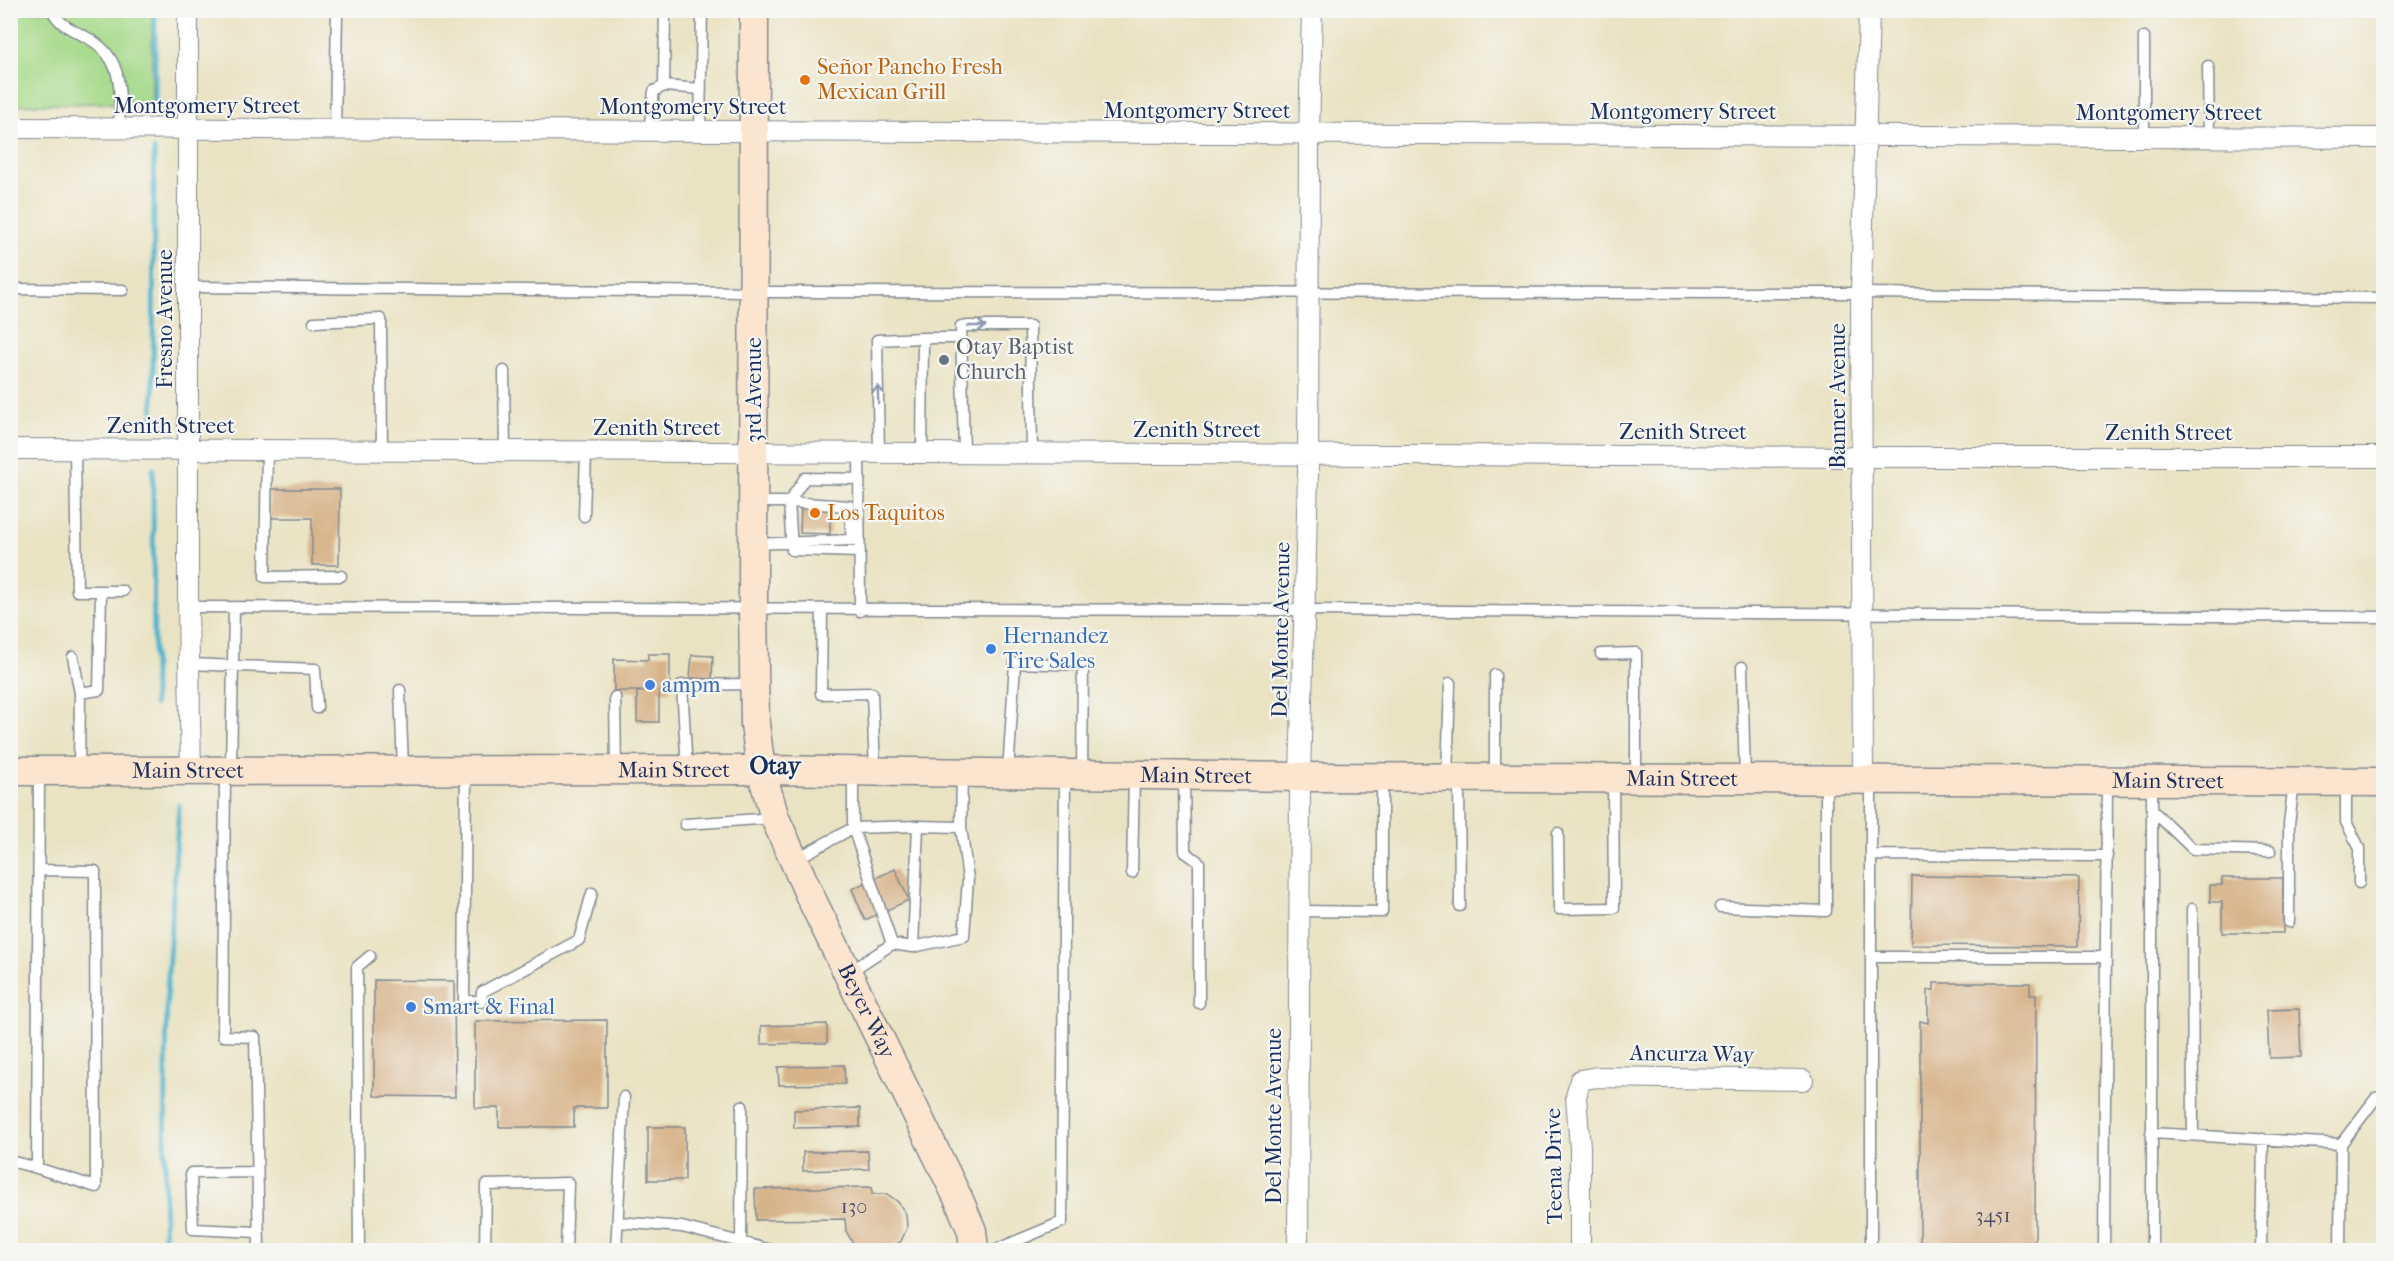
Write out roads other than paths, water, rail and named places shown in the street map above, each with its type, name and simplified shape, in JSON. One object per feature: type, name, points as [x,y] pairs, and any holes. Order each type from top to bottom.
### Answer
[{"type":"main road","name":"3rd Avenue","points":[[754,10],[753,610],[755,724],[761,770]]},
{"type":"main road","name":"Main Street","points":[[10,771],[761,770],[1382,778],[2384,782]]},
{"type":"main road","name":"Beyer Way","points":[[761,770],[775,818],[794,860],[959,1200],[972,1231],[974,1251]]},
{"type":"street","name":"Fresno Avenue","points":[[188,10],[188,607],[191,772]]},
{"type":"street","name":"Del Monte Avenue","points":[[1298,1251],[1300,777],[1308,454],[1309,136],[1312,10]]},
{"type":"street","name":"Banner Avenue","points":[[1867,780],[1861,614],[1863,458],[1861,293],[1869,10]]},
{"type":"street","name":"Montgomery Street","points":[[10,128],[1309,136],[2384,138]]},
{"type":"street","name":"Zenith Street","points":[[10,449],[1863,458],[2384,457]]},
{"type":"street","name":"Ancurza Way","points":[[1580,1080],[1597,1077],[1803,1080]]},
{"type":"street","name":"Teena Drive","points":[[1580,1080],[1576,1097],[1580,1147],[1580,1251]]},
{"type":"lane","points":[[52,10],[63,26],[98,43],[112,60],[120,86],[119,129]]},
{"type":"lane","points":[[335,130],[338,10]]},
{"type":"lane","points":[[664,86],[665,10]]},
{"type":"lane","points":[[700,131],[702,10]]},
{"type":"lane","points":[[2144,37],[2144,136]]},
{"type":"lane","points":[[2208,66],[2209,137]]},
{"type":"lane","points":[[649,131],[654,91],[664,86],[701,89]]},
{"type":"lane","points":[[189,287],[1309,294],[1861,293],[2384,298]]},
{"type":"lane","points":[[10,289],[123,290]]},
{"type":"lane","points":[[314,322],[381,319],[382,451]]},
{"type":"lane","points":[[964,453],[961,326],[1030,326],[1032,453]]},
{"type":"lane","points":[[922,453],[923,338]]},
{"type":"lane","points":[[860,611],[860,479],[869,453],[877,340],[961,338]]},
{"type":"lane","points":[[504,371],[505,452]]},
{"type":"lane","points":[[75,450],[77,591],[123,591]]},
{"type":"lane","points":[[267,450],[265,577],[341,576]]},
{"type":"lane","points":[[584,516],[586,452]]},
{"type":"lane","points":[[860,479],[805,478],[789,502],[792,550],[860,552]]},
{"type":"lane","points":[[753,502],[849,506],[852,540],[753,544]]},
{"type":"lane","points":[[80,693],[99,690],[101,591]]},
{"type":"lane","points":[[188,607],[860,611],[1305,610],[2384,617]]},
{"type":"lane","points":[[234,608],[223,1036],[255,1037],[259,1251]]},
{"type":"lane","points":[[822,610],[821,694],[872,693],[864,771],[853,828],[892,944]]},
{"type":"lane","points":[[1558,833],[1559,909],[1614,908],[1636,652],[1601,654]]},
{"type":"lane","points":[[73,657],[80,693],[79,772]]},
{"type":"lane","points":[[995,1251],[1062,1222],[1074,774],[1083,665],[1015,663],[1008,773]]},
{"type":"lane","points":[[189,664],[315,669],[317,708]]},
{"type":"lane","points":[[1742,667],[1745,780]]},
{"type":"lane","points":[[1495,675],[1495,778]]},
{"type":"lane","points":[[687,770],[682,685],[754,683]]},
{"type":"lane","points":[[1450,683],[1460,906]]},
{"type":"lane","points":[[400,690],[403,771]]},
{"type":"lane","points":[[615,697],[616,770]]},
{"type":"lane","points":[[37,1168],[39,771]]},
{"type":"lane","points":[[466,771],[464,1000],[481,1002],[482,992],[579,940],[592,893]]},
{"type":"lane","points":[[848,974],[892,944],[913,947],[964,936],[968,879],[961,827],[962,772]]},
{"type":"lane","points":[[1132,873],[1134,775]]},
{"type":"lane","points":[[1184,776],[1185,852],[1199,862],[1199,1003]]},
{"type":"lane","points":[[1300,911],[1382,912],[1382,778]]},
{"type":"lane","points":[[1720,907],[1826,911],[1826,780]]},
{"type":"lane","points":[[1867,780],[1871,855],[1871,1251]]},
{"type":"lane","points":[[2104,1251],[2107,781]]},
{"type":"lane","points":[[2152,781],[2152,1251]]},
{"type":"lane","points":[[2289,922],[2289,824],[2294,782]]},
{"type":"lane","points":[[2346,782],[2346,822],[2359,847],[2359,883]]},
{"type":"lane","points":[[2152,810],[2193,849],[2270,851]]},
{"type":"lane","points":[[685,824],[775,818]]},
{"type":"lane","points":[[913,947],[918,826]]},
{"type":"lane","points":[[794,860],[853,828],[961,827]]},
{"type":"lane","points":[[1871,855],[2107,856]]},
{"type":"lane","points":[[10,1161],[96,1187],[95,871],[39,870]]},
{"type":"lane","points":[[2192,909],[2193,1135]]},
{"type":"lane","points":[[359,1251],[357,967],[370,956]]},
{"type":"lane","points":[[1871,957],[2106,957]]},
{"type":"lane","points":[[2340,1251],[2341,1144],[2376,1098],[2384,1095]]},
{"type":"lane","points":[[616,1251],[624,1097]]},
{"type":"lane","points":[[741,1242],[742,1106]]},
{"type":"lane","points":[[2151,1133],[2341,1144]]},
{"type":"lane","points":[[2261,1251],[2263,1139]]},
{"type":"lane","points":[[257,1172],[191,1173],[193,1229],[258,1232]]},
{"type":"lane","points":[[485,1251],[486,1185],[568,1183],[566,1251]]},
{"type":"lane","points":[[618,1222],[682,1227],[771,1251]]},
{"type":"waterway","points":[[155,10],[155,106]]},
{"type":"waterway","points":[[153,425],[154,150]]},
{"type":"waterway","points":[[153,469],[154,705]]},
{"type":"waterway","points":[[164,1250],[167,989],[179,805]]},
{"type":"place","name":"Señor Pancho Fresh Mexican Grill","points":[[805,80]]},
{"type":"place","name":"Otay Baptist Church","points":[[944,360]]},
{"type":"place","name":"Los Taquitos","points":[[815,513]]},
{"type":"place","name":"Hernandez Tire Sales","points":[[991,649]]},
{"type":"place","name":"ampm","points":[[650,685]]},
{"type":"place","name":"Smart & Final","points":[[411,1007]]},
{"type":"district","name":"Otay","points":[[775,766]]}]
